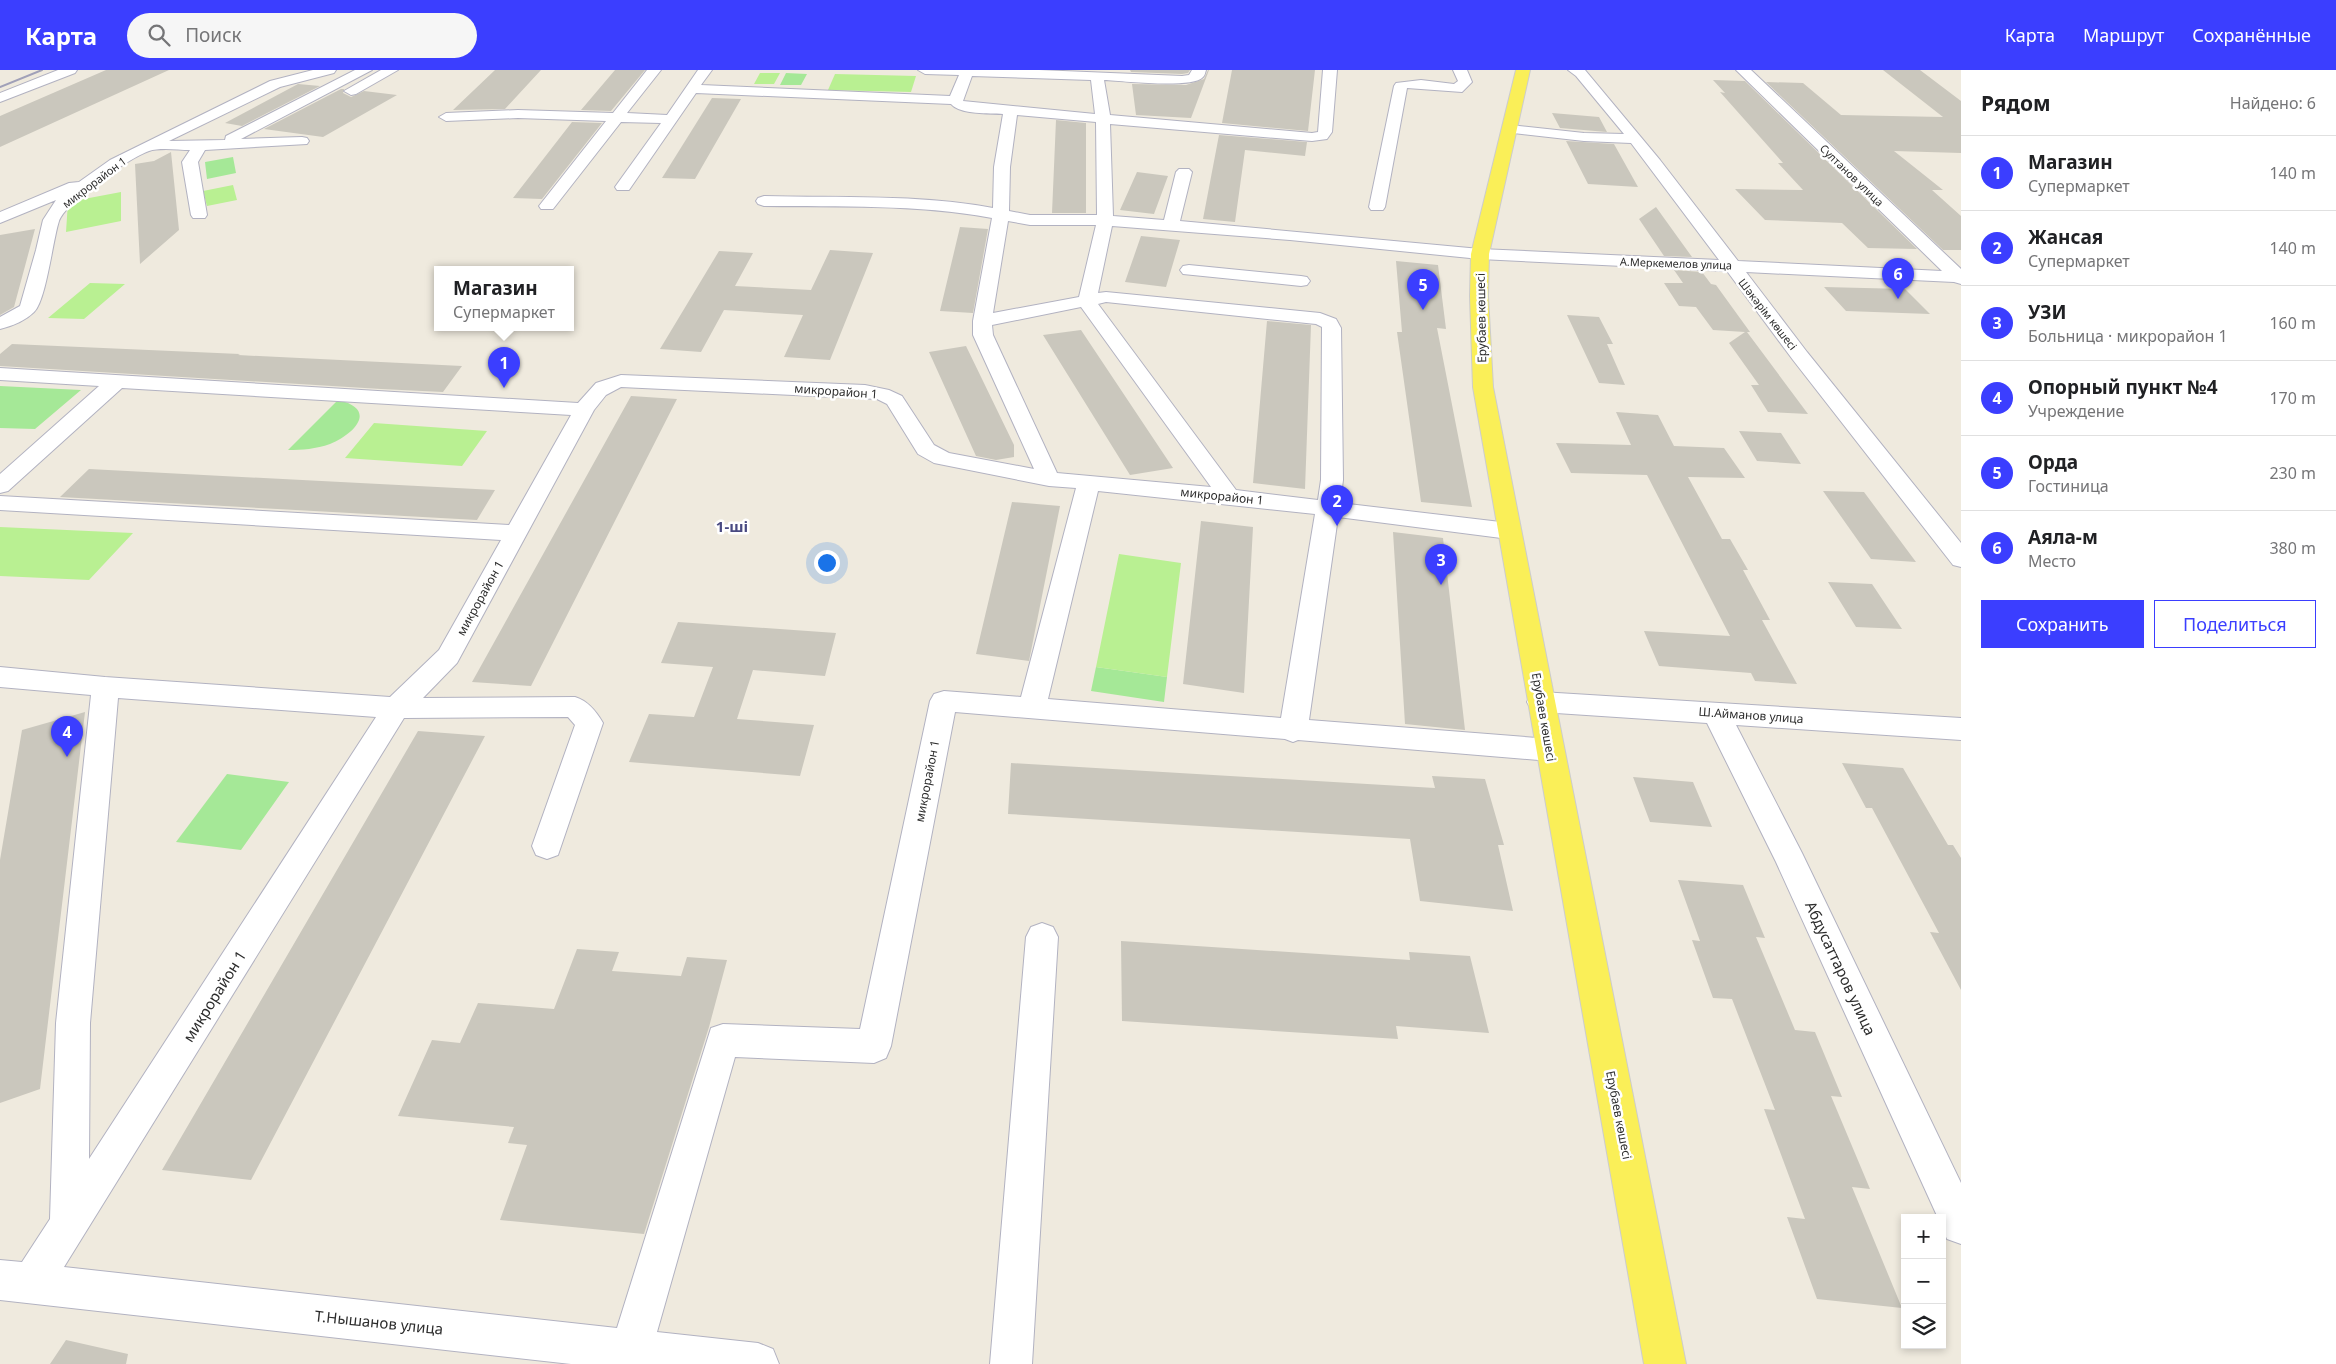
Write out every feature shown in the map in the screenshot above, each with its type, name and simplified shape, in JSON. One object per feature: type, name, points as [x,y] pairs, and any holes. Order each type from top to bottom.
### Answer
[{"type":"main road","name":"Ерубаев көшесі","points":[[1524,70],[1480,254],[1478,296],[1483,387],[1665,1364]]},
{"type":"street","points":[[0,98],[70,70]]},
{"type":"street","points":[[147,146],[275,84],[329,70]]},
{"type":"street","points":[[219,146],[365,70]]},
{"type":"street","points":[[260,142],[391,70]]},
{"type":"street","points":[[547,206],[654,70]]},
{"type":"street","points":[[623,187],[705,70]]},
{"type":"street","points":[[925,70],[968,70],[1182,80],[1193,78],[1198,75],[1199,70]]},
{"type":"street","points":[[955,100],[968,70]]},
{"type":"street","points":[[692,89],[955,100],[958,104],[970,108],[1312,137],[1322,136],[1325,132],[1330,70]]},
{"type":"street","points":[[1377,207],[1401,86],[1418,84],[1457,89],[1465,82],[1460,70]]},
{"type":"street","name":"Шәкәрім көшесі","points":[[1575,70],[1580,73],[1635,139],[1730,265],[1961,559]]},
{"type":"street","name":"Султанов улица","points":[[1743,70],[1960,278]]},
{"type":"street","points":[[1097,76],[1103,118],[1105,220],[1087,302],[1197,449],[1229,496]]},
{"type":"street","points":[[1011,111],[1002,167],[1000,227],[982,321],[983,335],[1050,479]]},
{"type":"street","points":[[446,116],[518,114],[670,119]]},
{"type":"street","points":[[1510,129],[1584,137],[1635,139]]},
{"type":"street","name":"микрорайон 1","points":[[0,323],[16,317],[28,308],[45,250],[51,220],[61,204],[115,163],[147,146],[219,146],[260,142],[302,141]]},
{"type":"street","points":[[199,215],[190,162],[201,145]]},
{"type":"street","points":[[1171,225],[1184,172]]},
{"type":"street","points":[[0,218],[97,177]]},
{"type":"street","points":[[764,200],[923,204],[1049,221],[1105,220],[1171,225],[1192,249],[1301,281]]},
{"type":"street","points":[[1185,306],[1192,249]]},
{"type":"street","name":"А.Меркемелов улица","points":[[1192,249],[1480,254],[1960,278]]},
{"type":"street","points":[[982,321],[1106,297],[1320,319],[1329,323],[1332,328],[1332,480],[1293,731]]},
{"type":"street","points":[[0,374],[584,410]]},
{"type":"street","name":"микрорайон 1","points":[[15,1282],[69,1223],[396,708],[448,656],[584,410],[597,390],[607,384],[621,380],[865,391],[882,394],[895,400],[926,450],[942,458],[1050,479],[1229,496],[1509,530]]},
{"type":"street","points":[[0,486],[117,381]]},
{"type":"street","points":[[1032,708],[1089,483]]},
{"type":"street","points":[[0,503],[516,533]]},
{"type":"street","points":[[0,677],[105,687],[396,708],[575,707],[589,723],[547,846]]},
{"type":"street","points":[[69,1223],[73,1023],[105,687]]},
{"type":"street","name":"микрорайон 1","points":[[631,1348],[722,1040],[874,1046],[944,701],[1293,731],[1550,750]]},
{"type":"street","name":"Ш.Айманов улица","points":[[1541,702],[1961,729]]},
{"type":"street","name":"Абдусаттаров улица","points":[[1716,713],[1791,862],[1961,1225]]},
{"type":"street","points":[[1011,1364],[1042,937]]},
{"type":"street","name":"Т.Нышанов улица","points":[[15,1282],[631,1348],[758,1364]]},
{"type":"green space","points":[[760,73],[780,73],[774,84],[754,84]]},
{"type":"green space","points":[[786,73],[807,74],[801,85],[780,85]]},
{"type":"green space","points":[[835,74],[916,76],[911,92],[828,90]]},
{"type":"green space","points":[[233,157],[236,173],[207,179],[205,162]]},
{"type":"green space","points":[[233,185],[237,200],[207,206],[203,191]]},
{"type":"green space","points":[[121,192],[121,221],[66,232],[68,202]]},
{"type":"green space","points":[[90,283],[125,284],[84,319],[48,318]]},
{"type":"green space","points":[[0,386],[81,390],[35,429],[0,428]]},
{"type":"green space","points":[[338,400],[350,404],[357,409],[360,415],[354,428],[339,440],[330,444],[309,449],[288,450]]},
{"type":"green space","points":[[374,423],[487,431],[462,466],[345,458]]},
{"type":"green space","points":[[0,527],[133,533],[89,580],[0,576]]},
{"type":"green space","points":[[1119,554],[1181,563],[1167,677],[1096,667]]},
{"type":"green space","points":[[1096,667],[1167,677],[1164,702],[1091,691]]},
{"type":"green space","points":[[227,774],[289,782],[241,850],[176,842]]},
{"type":"building","points":[[106,70],[169,70],[0,147],[0,116]]},
{"type":"building","points":[[495,70],[541,70],[505,109],[453,110]]},
{"type":"building","points":[[615,70],[645,70],[611,111],[581,110]]},
{"type":"building","points":[[1130,70],[1190,70],[1188,73],[1182,74],[1131,72]]},
{"type":"building","points":[[1208,70],[1191,118],[1136,115],[1132,84],[1186,85],[1204,79]]},
{"type":"building","points":[[1232,70],[1315,70],[1308,131],[1222,123]]},
{"type":"building","points":[[1883,70],[1920,70],[1961,101],[1961,153],[1894,151],[1943,190],[1932,190],[1961,216],[1961,250],[1943,250],[1766,82],[1803,83],[1841,115],[1943,117]]},
{"type":"building","points":[[1713,80],[1745,81],[1917,249],[1868,248],[1842,223],[1765,220],[1735,189],[1803,190],[1778,163],[1783,163],[1720,92],[1725,93]]},
{"type":"building","points":[[298,84],[320,86],[242,126],[225,123]]},
{"type":"building","points":[[344,89],[343,93],[351,97],[364,91],[397,95],[323,137],[264,129]]},
{"type":"building","points":[[712,98],[741,99],[695,179],[662,178]]},
{"type":"building","points":[[1552,113],[1599,117],[1607,132],[1560,128]]},
{"type":"building","points":[[1056,120],[1086,123],[1086,213],[1052,213]]},
{"type":"building","points":[[572,122],[602,123],[542,199],[513,198]]},
{"type":"building","points":[[1219,135],[1307,142],[1305,156],[1245,150],[1235,222],[1203,219]]},
{"type":"building","points":[[1566,141],[1614,144],[1638,187],[1588,184]]},
{"type":"building","points":[[171,152],[179,230],[140,264],[135,164],[154,161]]},
{"type":"building","points":[[1137,172],[1168,176],[1154,214],[1120,210]]},
{"type":"building","points":[[1656,207],[1692,257],[1664,256],[1639,219]]},
{"type":"building","points":[[960,227],[988,229],[973,313],[940,311]]},
{"type":"building","points":[[35,229],[14,307],[0,315],[0,235]]},
{"type":"building","points":[[1141,236],[1180,240],[1166,287],[1125,282]]},
{"type":"building","points":[[830,250],[873,253],[830,360],[784,357],[803,315],[724,310],[701,352],[660,349],[719,251],[753,253],[735,286],[811,290]]},
{"type":"building","points":[[1396,261],[1438,265],[1446,329],[1437,328],[1472,507],[1421,502],[1397,332],[1402,332]]},
{"type":"building","points":[[1674,270],[1702,272],[1711,284],[1716,285],[1750,332],[1747,332],[1808,414],[1768,412],[1751,385],[1759,385],[1729,343],[1745,332],[1713,330],[1696,307],[1679,306],[1664,283],[1683,283]]},
{"type":"building","points":[[1824,287],[1905,289],[1930,314],[1846,311]]},
{"type":"building","points":[[1567,315],[1599,317],[1613,344],[1607,344],[1625,385],[1599,383]]},
{"type":"building","points":[[1267,321],[1311,325],[1305,489],[1253,483]]},
{"type":"building","points":[[1081,330],[1173,468],[1130,475],[1043,335]]},
{"type":"building","points":[[12,344],[462,366],[443,392],[381,389],[0,366],[0,354]]},
{"type":"building","points":[[966,346],[1014,445],[1014,457],[996,460],[976,456],[929,352]]},
{"type":"building","points":[[631,396],[677,399],[531,686],[472,682]]},
{"type":"building","points":[[1616,412],[1658,415],[1674,446],[1724,448],[1745,478],[1688,477],[1722,539],[1730,539],[1748,570],[1743,570],[1770,620],[1762,620],[1797,684],[1755,681],[1751,673],[1659,666],[1644,631],[1730,636],[1647,475],[1571,473],[1556,443],[1631,445]]},
{"type":"building","points":[[1739,431],[1781,433],[1801,464],[1757,461]]},
{"type":"building","points":[[89,469],[495,490],[477,520],[60,497]]},
{"type":"building","points":[[1823,491],[1864,492],[1916,562],[1871,559]]},
{"type":"building","points":[[1012,502],[1060,506],[1029,661],[976,654]]},
{"type":"building","points":[[1201,521],[1253,527],[1244,693],[1183,684]]},
{"type":"building","points":[[1393,532],[1443,538],[1465,730],[1405,724]]},
{"type":"building","points":[[1828,582],[1872,584],[1902,629],[1856,627]]},
{"type":"building","points":[[678,622],[836,633],[825,676],[753,670],[737,719],[814,725],[800,776],[629,762],[649,714],[694,717],[713,667],[661,663]]},
{"type":"building","points":[[85,712],[40,1089],[0,1103],[0,860],[22,730]]},
{"type":"building","points":[[418,731],[485,736],[251,1180],[162,1170]]},
{"type":"building","points":[[1011,763],[1435,788],[1432,776],[1485,779],[1504,845],[1498,845],[1513,911],[1420,901],[1410,839],[1008,814]]},
{"type":"building","points":[[1842,763],[1903,768],[1948,845],[1953,845],[1961,858],[1961,990],[1930,932],[1939,933],[1872,808],[1866,808]]},
{"type":"building","points":[[1633,777],[1693,782],[1712,827],[1650,822]]},
{"type":"building","points":[[1678,880],[1743,885],[1765,938],[1756,937],[1795,1030],[1815,1032],[1842,1097],[1831,1096],[1870,1189],[1852,1187],[1901,1308],[1817,1299],[1787,1217],[1805,1219],[1764,1109],[1775,1110],[1732,999],[1713,998],[1692,940],[1700,941]]},
{"type":"building","points":[[1121,941],[1410,960],[1409,952],[1470,956],[1489,1033],[1396,1026],[1398,1039],[1122,1021]]},
{"type":"building","points":[[577,949],[619,952],[612,971],[681,976],[687,957],[727,960],[709,1027],[644,1234],[500,1220],[527,1145],[508,1143],[514,1127],[398,1116],[432,1040],[460,1043],[478,1003],[554,1009]]},
{"type":"building","points":[[66,1340],[128,1354],[126,1364],[50,1364]]},
{"type":"railway","points":[[0,87],[42,70]]},
{"type":"place","name":"Аяла-м","points":[[1898,299]]},
{"type":"place","name":"Орда","points":[[1423,310]]},
{"type":"place","name":"Магазин","points":[[504,388]]},
{"type":"place","name":"Жансая","points":[[1337,526]]},
{"type":"place","name":"УЗИ","points":[[1441,585]]},
{"type":"place","name":"Опорный пункт №4","points":[[67,757]]},
{"type":"district","name":"1-ші","points":[[732,526]]}]
